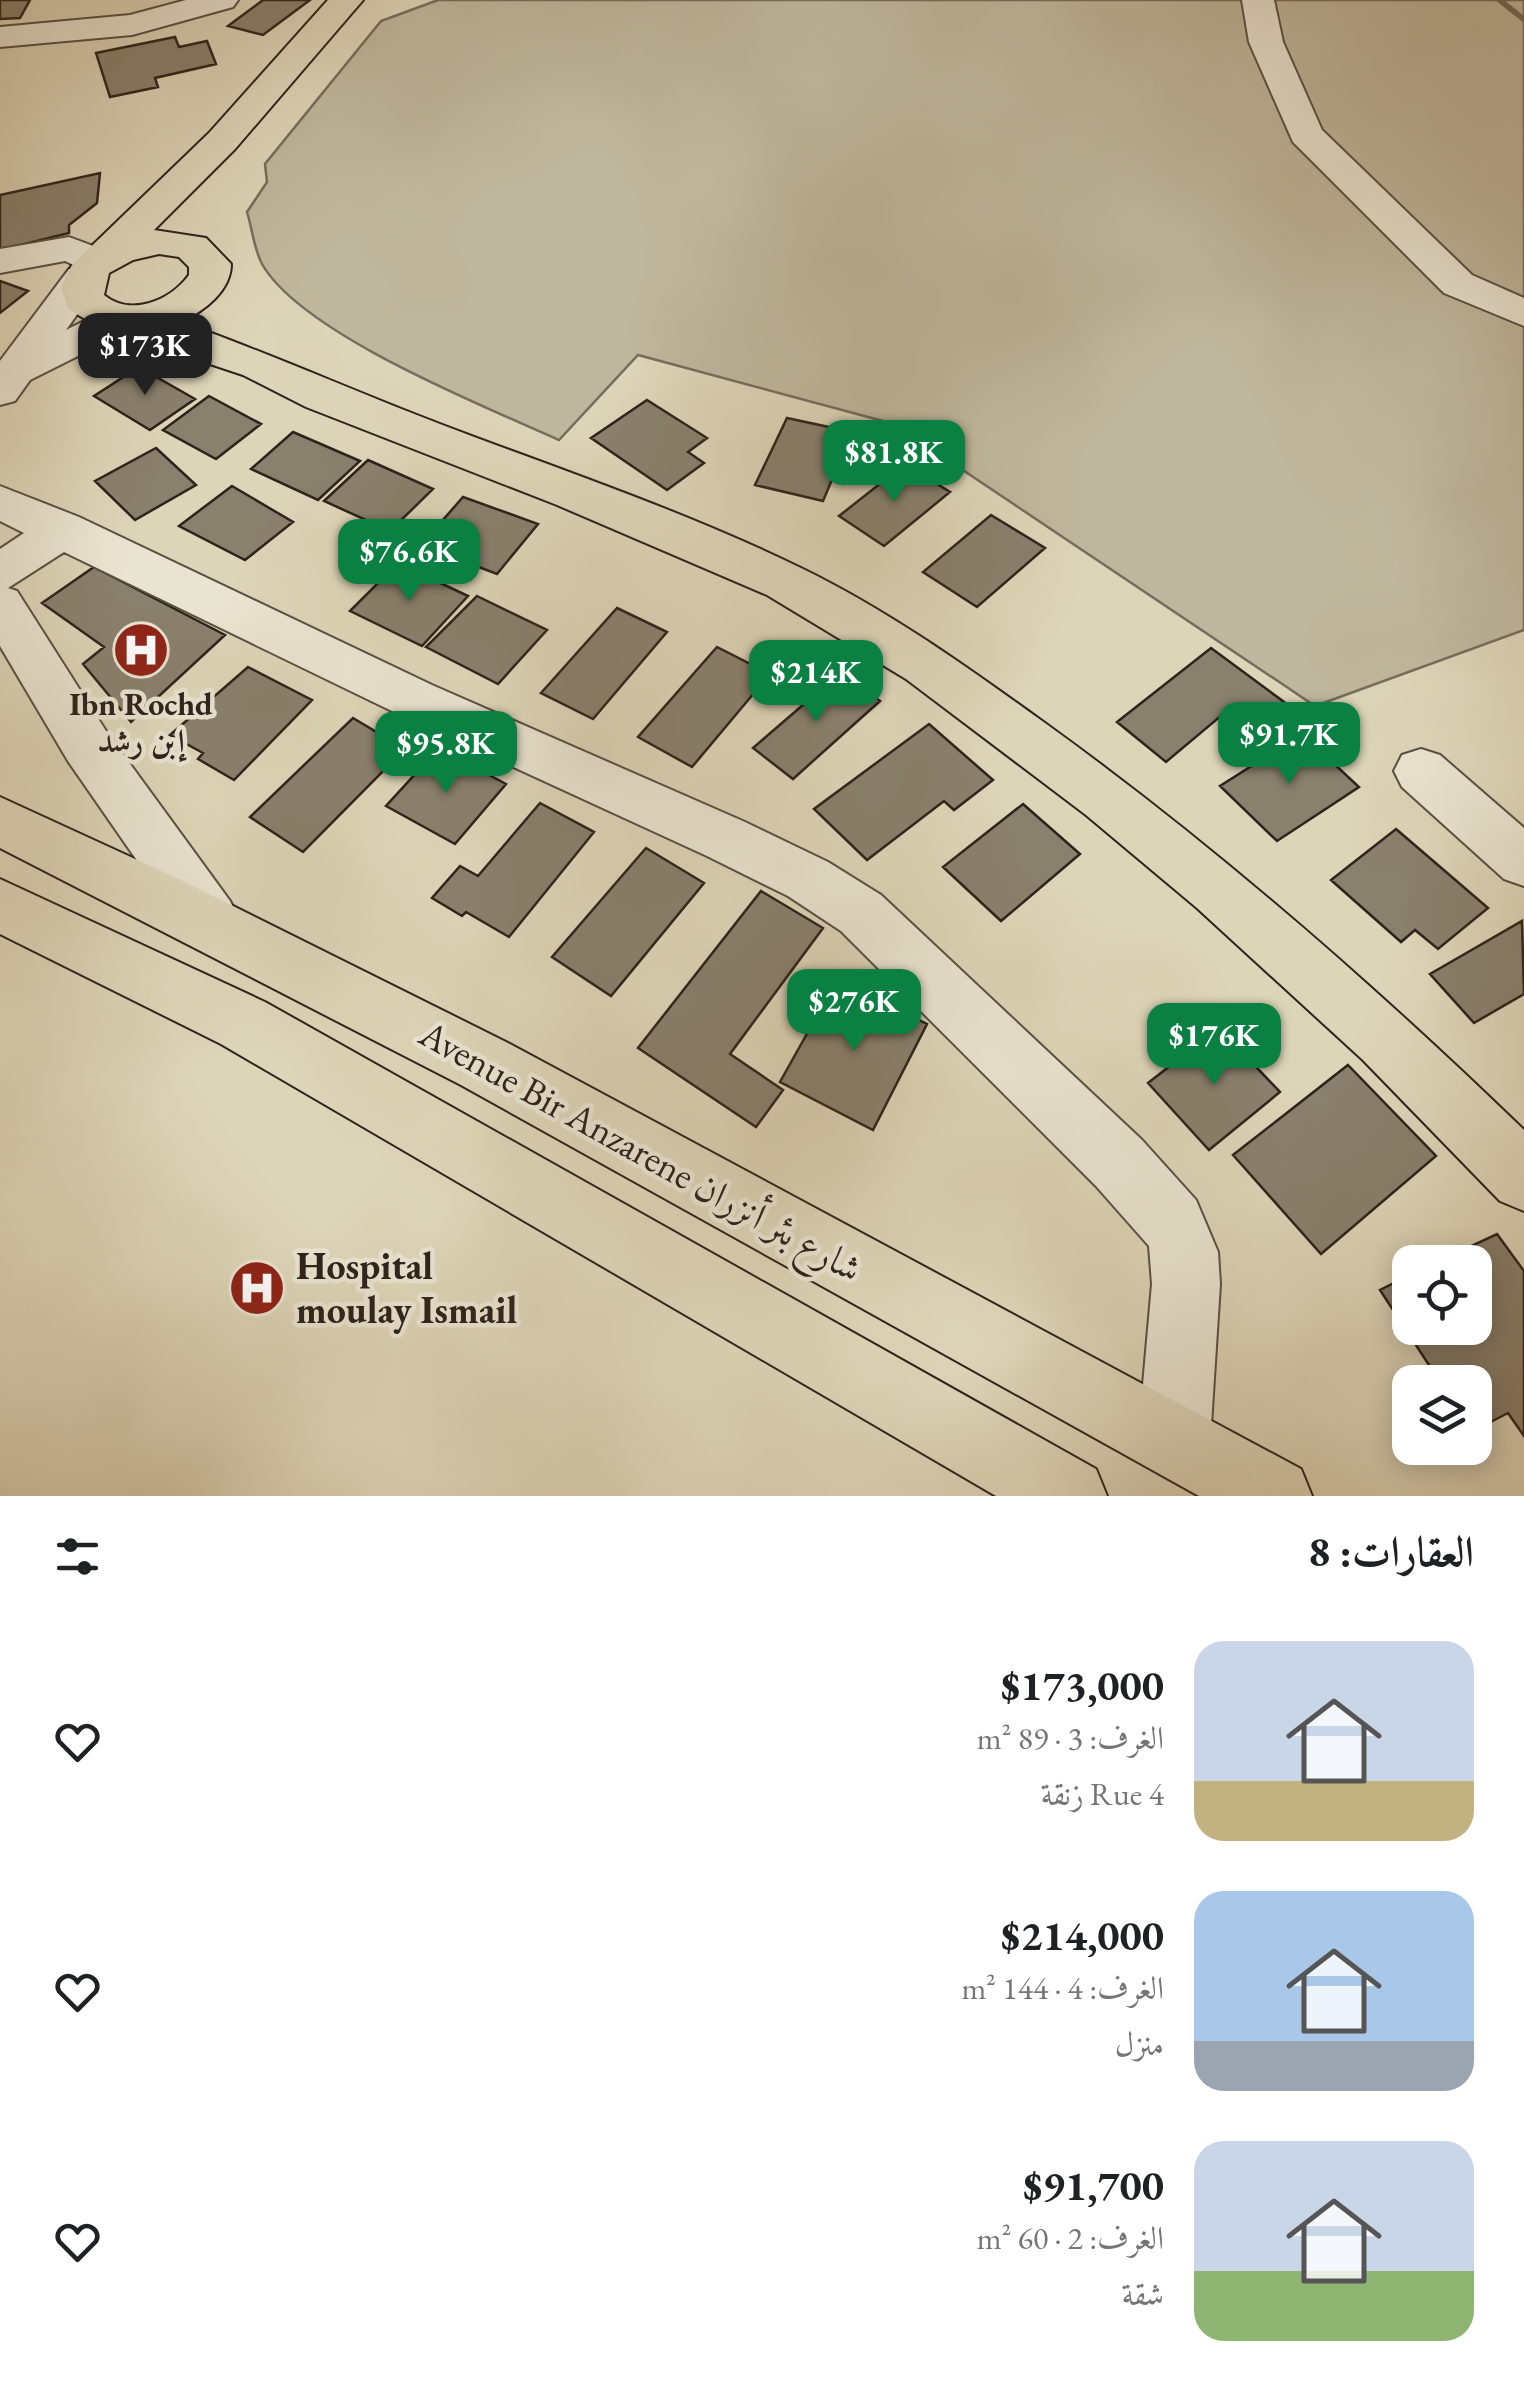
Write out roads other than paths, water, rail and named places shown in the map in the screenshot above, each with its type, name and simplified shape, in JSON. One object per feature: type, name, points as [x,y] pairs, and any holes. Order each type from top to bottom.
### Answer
[{"type":"main road","points":[[346,0],[222,141],[95,266],[82,300],[90,309],[259,365],[322,396],[574,493],[784,582],[925,664],[1106,798],[1218,890],[1386,1039],[1524,1177]]},
{"type":"main road","points":[[222,141],[201,204],[214,302],[259,365]]},
{"type":"main road","points":[[95,266],[140,244],[177,242],[192,247],[210,270]]},
{"type":"main road","points":[[125,319],[152,317],[191,300],[210,270]]},
{"type":"main road","name":"Avenue Bir Anzarene شارع بئر أنزران","points":[[0,821],[210,920],[1274,1496]]},
{"type":"main road","points":[[0,905],[243,1023],[1069,1496]]},
{"type":"street","points":[[0,37],[132,25],[222,0]]},
{"type":"street","points":[[1258,0],[1266,42],[1306,134],[1458,284],[1524,313]]},
{"type":"street","points":[[0,261],[68,249],[95,266],[8,382]]},
{"type":"street","points":[[8,382],[125,319]]},
{"type":"street","points":[[0,502],[414,700],[726,839],[808,880],[861,913],[1119,1163],[1173,1224],[1185,1252],[1186,1284],[1174,1441]]},
{"type":"street","points":[[0,572],[63,529]]},
{"type":"street","points":[[0,604],[86,746],[210,920]]},
{"type":"street","points":[[1421,771],[1524,862]]},
{"type":"waterway","points":[[1499,0],[1524,20]]},
{"type":"place","name":"Ibn Rochd إبن رشد","points":[[141,650]]},
{"type":"place","name":"Hospital moulay Ismail","points":[[257,1288]]}]
